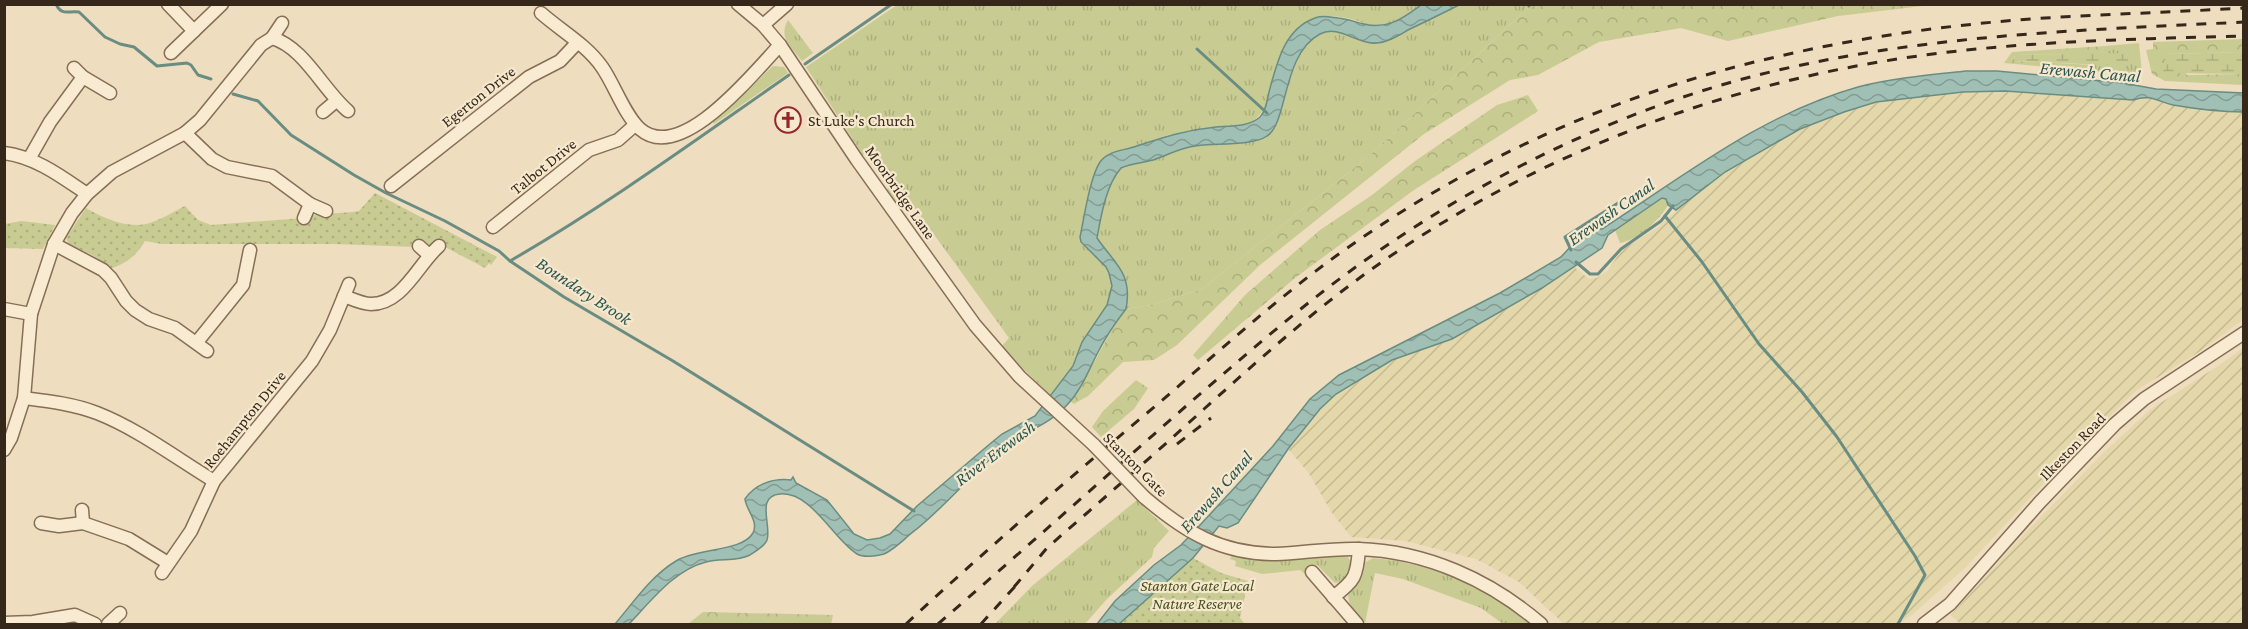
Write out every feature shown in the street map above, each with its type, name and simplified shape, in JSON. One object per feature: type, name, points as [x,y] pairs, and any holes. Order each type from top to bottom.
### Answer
[{"type":"street","points":[[168,4],[194,31]]},
{"type":"street","points":[[171,53],[222,4]]},
{"type":"street","name":"Moorbridge Lane","points":[[738,4],[763,25],[780,45],[857,160],[969,316],[1005,361],[1040,396]]},
{"type":"street","points":[[763,25],[786,4]]},
{"type":"street","points":[[544,21],[577,43],[602,67],[635,125],[644,133],[658,137],[680,135],[688,131],[740,89],[780,45]]},
{"type":"street","points":[[4,450],[24,398],[31,314],[54,244],[72,213],[87,194],[112,172],[185,133],[200,120],[261,45],[272,38],[282,23]]},
{"type":"street","points":[[272,38],[285,44],[308,64],[336,101],[348,111]]},
{"type":"street","name":"Egerton Drive","points":[[409,189],[396,182],[529,77],[560,61],[577,43]]},
{"type":"street","points":[[74,68],[83,77],[110,93]]},
{"type":"street","points":[[29,159],[50,122],[83,77]]},
{"type":"street","points":[[323,112],[336,101]]},
{"type":"street","name":"Talbot Drive","points":[[493,227],[589,150],[618,140],[635,125]]},
{"type":"street","points":[[185,133],[213,159],[227,167],[272,176],[310,204],[326,211]]},
{"type":"street","points":[[4,153],[29,159],[87,194]]},
{"type":"street","points":[[304,218],[310,204]]},
{"type":"street","name":"Talbot Drive","points":[[504,218],[512,229]]},
{"type":"street","points":[[54,244],[115,275],[126,301],[135,310],[149,319],[175,328],[207,351]]},
{"type":"street","points":[[419,246],[429,255]]},
{"type":"street","points":[[344,296],[369,305],[379,303],[403,288],[439,246]]},
{"type":"street","points":[[197,342],[243,285],[248,256],[234,263]]},
{"type":"street","name":"Roehampton Drive","points":[[83,524],[129,539],[165,568],[191,531],[214,480],[312,361],[330,330],[349,284]]},
{"type":"street","points":[[4,309],[31,314]]},
{"type":"street","name":"Ilkeston Road","points":[[1924,624],[1946,608],[2040,502],[2115,424],[2144,399],[2244,333]]},
{"type":"street","name":"Stanton Gate","points":[[1040,396],[1094,445],[1144,497],[1180,526],[1214,543],[1241,552],[1359,549],[1416,557],[1481,582],[1524,609],[1541,624]]},
{"type":"street","points":[[24,398],[60,403],[96,412],[121,424],[214,480]]},
{"type":"street","points":[[41,523],[58,526],[83,524],[82,510]]},
{"type":"street","points":[[1334,597],[1350,585],[1356,576],[1359,549]]},
{"type":"street","points":[[1312,572],[1357,624]]},
{"type":"street","points":[[108,624],[120,613]]},
{"type":"street","points":[[4,623],[33,622],[75,615],[95,624]]},
{"type":"shaded area","points":[[2005,91],[2133,100],[2143,97],[2156,98],[2171,104],[2243,112],[2243,320],[2199,352],[2137,390],[2072,453],[1965,568],[1912,615],[1898,624],[1564,624],[1519,582],[1476,559],[1406,541],[1351,537],[1332,513],[1308,472],[1288,449],[1320,409],[1336,394],[1357,380],[1392,360],[1452,339],[1542,288],[1573,266],[1589,279],[1597,278],[1607,271],[1622,250],[1657,228],[1695,193],[1725,172],[1800,129],[1876,102],[1963,92]]},
{"type":"shaded area","points":[[2243,348],[2243,624],[1960,624],[1951,615],[2028,530],[2103,453],[2151,409]]},
{"type":"green space","points":[[897,5],[1421,5],[1398,22],[1382,27],[1339,17],[1311,19],[1293,33],[1284,46],[1266,103],[1260,115],[1250,123],[1168,135],[1108,154],[1096,169],[1080,237],[1107,269],[1111,292],[1104,308],[1082,343],[1071,370],[1051,396],[1001,347],[1009,338],[901,189],[906,198],[896,204],[886,190],[896,182],[872,149],[863,155],[806,67]]},
{"type":"green space","points":[[1459,5],[1531,5],[1368,157],[1202,289],[1151,305],[1126,309],[1127,286],[1124,277],[1097,238],[1102,211],[1111,183],[1121,168],[1190,147],[1243,143],[1262,139],[1268,136],[1276,123],[1300,56],[1311,41],[1321,34],[1331,31],[1361,40],[1387,41]]},
{"type":"green space","points":[[1531,5],[1931,5],[1838,16],[1728,41],[1681,28],[1599,42],[1538,75],[1510,80],[1424,134],[1260,265],[1177,345],[1154,360],[1123,362],[1088,396],[1074,404],[1070,401],[1126,309],[1151,305],[1202,289],[1368,157]]},
{"type":"green space","points":[[788,20],[813,53],[802,61],[785,37],[785,26]]},
{"type":"green space","points":[[2243,39],[2243,52],[2166,54],[2187,75],[2243,74],[2243,85],[2165,81],[2152,74],[2146,50],[2153,49],[2153,42]]},
{"type":"green space","points":[[2139,43],[2142,74],[2090,71],[2105,46]]},
{"type":"green space","points":[[2105,46],[2100,54],[2014,55],[2015,61],[2094,65],[2090,71],[2004,63],[2012,52]]},
{"type":"green space","points":[[2243,52],[2243,74],[2163,73],[2166,54]]},
{"type":"green space","points":[[2127,53],[2126,66],[2015,61],[2014,55]]},
{"type":"green space","points":[[773,66],[784,67],[788,73],[714,124],[713,122]]},
{"type":"green space","points":[[1528,95],[1538,111],[1414,190],[1295,278],[1198,360],[1193,355],[1245,295],[1320,230],[1497,105]]},
{"type":"green space","points":[[375,193],[497,257],[491,265],[489,263],[485,268],[445,247],[430,246],[420,242],[416,247],[334,244],[162,244],[145,241],[131,258],[111,268],[94,256],[69,244],[66,238],[86,208],[114,221],[138,225],[156,221],[185,206],[198,220],[211,225],[359,211]]},
{"type":"green space","points":[[1662,198],[1666,199],[1668,205],[1660,217],[1641,234],[1620,243],[1615,230]]},
{"type":"green space","points":[[21,221],[55,225],[43,249],[5,248],[5,224]]},
{"type":"green space","points":[[1136,380],[1148,388],[1134,409],[1101,437],[1092,427],[1103,411]]},
{"type":"green space","points":[[1137,500],[1169,531],[1154,548],[1152,557],[1106,600],[1085,624],[995,624],[1032,586]]},
{"type":"green space","points":[[1232,555],[1256,557],[1340,555],[1348,557],[1353,566],[1347,581],[1335,583],[1317,565],[1305,574],[1300,570],[1262,574],[1235,566],[1236,561],[1230,559]]},
{"type":"green space","name":"Stanton Gate Local Nature Reserve","points":[[1193,558],[1221,573],[1248,581],[1240,618],[1245,624],[1119,624]]},
{"type":"green space","points":[[1373,558],[1417,566],[1457,579],[1495,598],[1532,624],[1503,624],[1481,608],[1403,579],[1375,573],[1365,623],[1350,607],[1348,595],[1364,563]]},
{"type":"green space","points":[[703,612],[833,615],[831,624],[688,624]]},
{"type":"water","name":"River Erewash","points":[[1421,5],[1459,5],[1394,38],[1381,42],[1370,43],[1334,31],[1320,34],[1308,44],[1292,72],[1274,129],[1267,136],[1243,143],[1190,147],[1121,168],[1111,183],[1102,211],[1097,238],[1121,269],[1127,286],[1126,309],[1103,342],[1080,387],[1060,412],[1003,448],[896,547],[881,555],[857,554],[802,500],[791,495],[772,496],[766,506],[767,540],[760,548],[745,557],[711,561],[694,566],[664,587],[629,624],[615,624],[650,582],[676,561],[695,554],[739,544],[747,539],[753,533],[754,524],[745,499],[754,489],[765,483],[791,480],[793,477],[796,483],[827,500],[854,534],[867,540],[890,534],[917,506],[1002,434],[1035,416],[1073,366],[1082,342],[1107,305],[1112,286],[1106,267],[1081,242],[1080,237],[1093,177],[1104,158],[1117,151],[1175,134],[1239,125],[1256,120],[1265,109],[1283,48],[1304,23],[1315,18],[1329,17],[1364,24],[1388,24]]},
{"type":"water","points":[[1966,71],[1997,71],[2123,83],[2156,89],[2243,93],[2243,112],[2190,108],[2149,98],[2133,100],[2005,91],[1963,92],[1876,102],[1800,129],[1725,172],[1676,210],[1668,205],[1666,199],[1662,198],[1608,235],[1602,248],[1542,288],[1452,339],[1392,360],[1336,394],[1320,409],[1288,449],[1238,523],[1227,528],[1219,526],[1193,558],[1119,624],[1097,624],[1115,601],[1154,565],[1181,545],[1273,446],[1310,399],[1339,375],[1500,293],[1561,257],[1572,245],[1596,229],[1602,229],[1725,148],[1789,113],[1858,87],[1898,79]]},
{"type":"waterway","name":"Boundary Brook","points":[[56,4],[63,12],[79,12],[105,37],[134,47],[157,66],[187,63],[198,75],[211,79]]},
{"type":"waterway","points":[[805,64],[892,4]]},
{"type":"waterway","points":[[1197,49],[1267,113]]},
{"type":"waterway","points":[[510,261],[617,194],[789,75]]},
{"type":"waterway","name":"Boundary Brook","points":[[233,94],[258,101],[291,135],[354,175],[499,251],[510,261],[564,297],[673,361],[914,511]]},
{"type":"waterway","name":"Erewash Canal","points":[[1571,250],[1565,237],[1626,198]]},
{"type":"waterway","points":[[1576,262],[1590,274],[1598,274],[1621,249],[1661,221],[1673,206]]},
{"type":"waterway","points":[[1665,216],[1702,262],[1759,344],[1802,392],[1837,437],[1915,556],[1925,575],[1898,624]]},
{"type":"railway","points":[[906,624],[1063,485],[1313,273],[1387,221],[1439,189],[1547,134],[1661,89],[1720,71],[1845,42],[1945,27],[2011,21],[2244,8]]},
{"type":"railway","points":[[938,624],[1209,386],[1282,324],[1357,266],[1476,190],[1575,140],[1677,99],[1783,69],[1841,57],[2012,35],[2244,22]]},
{"type":"railway","points":[[1014,587],[1047,548],[1271,349],[1341,292],[1389,257],[1449,219],[1512,184],[1576,153],[1642,126],[1709,103],[1778,83],[1847,68],[1918,56],[1999,47],[2244,36]]},
{"type":"railway","points":[[1177,444],[1211,418]]},
{"type":"railway","points":[[981,624],[1019,582]]},
{"type":"place","name":"St Luke's Church","points":[[788,120]]}]
